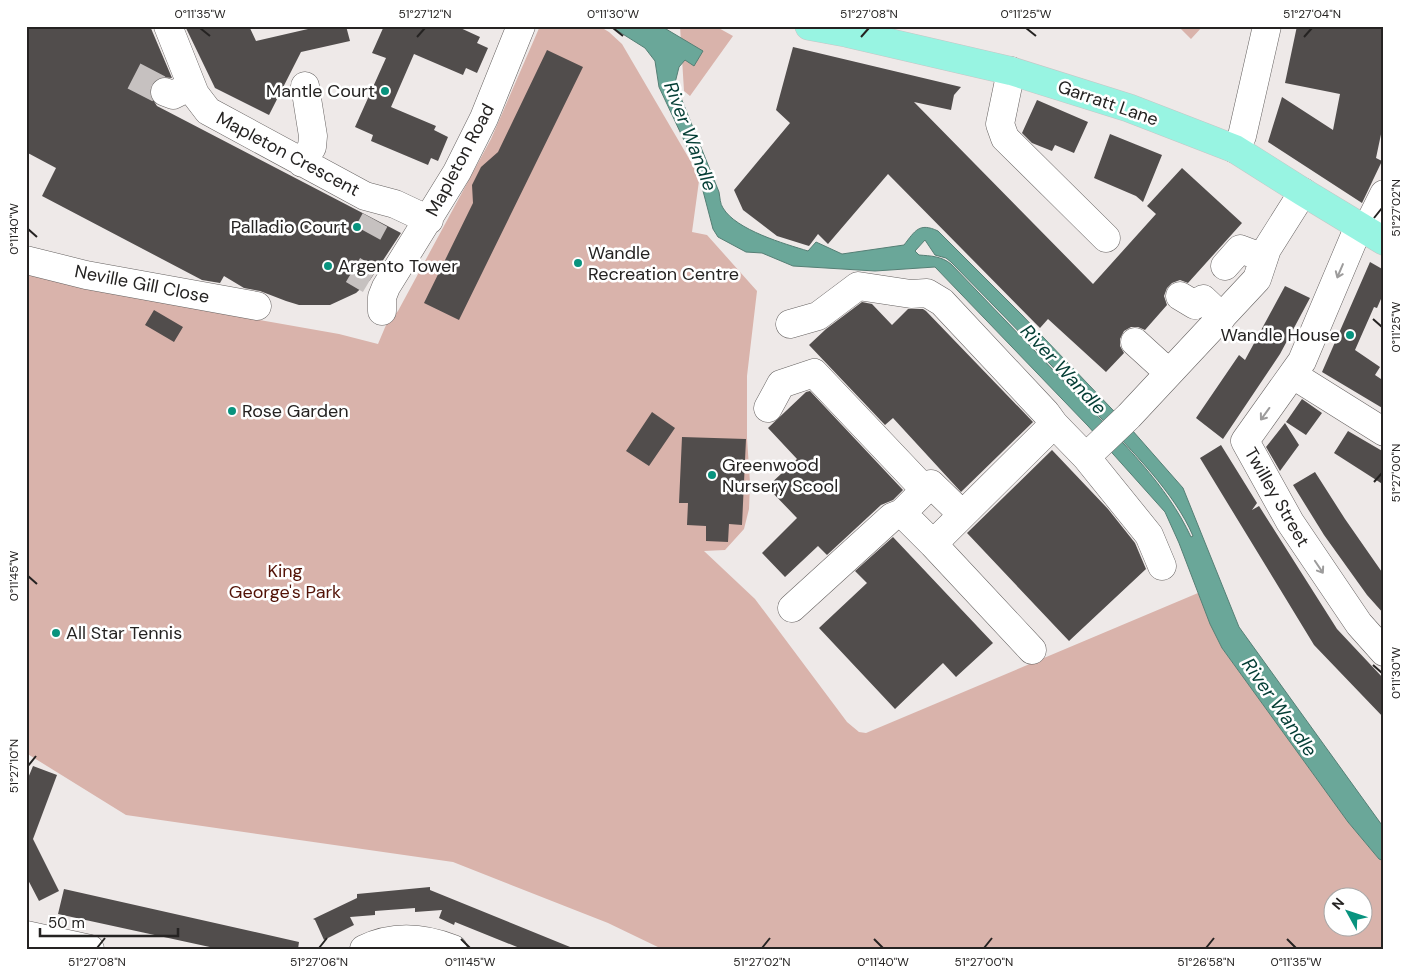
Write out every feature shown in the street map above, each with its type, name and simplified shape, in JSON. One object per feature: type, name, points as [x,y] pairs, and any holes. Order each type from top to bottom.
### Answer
[{"type":"main road","name":"Garratt Lane","points":[[809,26],[849,30],[1011,71],[1129,108],[1235,149],[1370,232]]},
{"type":"street","name":"Mapleton Crescent","points":[[168,26],[197,100],[208,112],[365,196],[380,211],[395,204],[428,220]]},
{"type":"street","name":"Mapleton Road","points":[[379,293],[428,220],[457,172],[484,118],[521,26]]},
{"type":"street","points":[[1235,149],[1242,136],[1267,26]]},
{"type":"street","points":[[1011,71],[1000,124],[1005,138],[1106,238]]},
{"type":"street","points":[[165,92],[173,94],[192,86]]},
{"type":"street","points":[[302,163],[312,147],[314,136],[305,86]]},
{"type":"street","points":[[1093,450],[1129,416],[1256,279],[1268,249],[1303,192]]},
{"type":"street","name":"Twilley Street","points":[[1384,194],[1370,232],[1302,361],[1245,442],[1305,545],[1359,624],[1384,652]]},
{"type":"street","points":[[1225,266],[1240,248],[1264,258]]},
{"type":"street","name":"Neville Gill Close","points":[[26,260],[86,275],[257,306]]},
{"type":"street","points":[[790,324],[818,316],[858,286],[911,294],[927,293],[942,302],[1046,413],[1054,424],[1093,450],[1149,535],[1162,566]]},
{"type":"street","points":[[1180,296],[1196,306],[1203,299],[1222,317]]},
{"type":"street","points":[[1135,342],[1169,373]]},
{"type":"street","points":[[768,408],[781,384],[814,373],[925,490]]},
{"type":"street","points":[[1293,375],[1384,432]]},
{"type":"street","points":[[933,544],[1054,424]]},
{"type":"street","points":[[792,608],[892,517],[902,513],[931,484],[962,514]]},
{"type":"street","points":[[902,513],[1032,650]]},
{"type":"street","points":[[26,935],[90,949]]},
{"type":"street","points":[[364,949],[393,939],[425,940],[453,949]]},
{"type":"green space","name":"King George's Park","points":[[540,26],[599,26],[609,32],[622,44],[694,167],[699,181],[692,232],[707,235],[757,291],[747,376],[749,509],[744,529],[725,550],[704,551],[755,599],[847,722],[859,732],[866,733],[1198,593],[1222,648],[1348,822],[1379,859],[1384,861],[1384,949],[662,949],[608,923],[453,862],[126,815],[26,753],[26,272],[249,318],[339,334],[378,344],[386,325],[398,311],[491,139]]},
{"type":"green space","points":[[680,26],[715,26],[733,36],[690,96],[684,91]]},
{"type":"green space","points":[[1178,26],[1203,26],[1191,39]]},
{"type":"water","name":"River Wandle","points":[[610,26],[661,26],[703,51],[694,66],[685,60],[679,67],[675,83],[719,192],[722,206],[729,216],[762,235],[787,244],[808,251],[816,242],[842,254],[904,245],[918,229],[926,227],[938,231],[1022,315],[1132,430],[1183,488],[1239,627],[1384,828],[1384,861],[1379,859],[1348,822],[1222,648],[1210,624],[1165,512],[1088,426],[935,267],[875,271],[793,266],[762,253],[746,252],[718,237],[713,229],[697,168],[659,87],[655,61],[645,48]],"holes":[[[925,240],[935,255],[946,258],[951,262],[1138,458],[1164,488],[1193,536],[1191,537],[1157,482],[1128,448],[951,264],[940,258],[919,255],[915,251]]]},
{"type":"building","points":[[26,26],[150,26],[172,78],[162,77],[155,80],[151,86],[150,95],[157,106],[401,233],[370,280],[356,293],[330,305],[299,305],[260,291],[244,288],[224,276],[220,283],[202,280],[42,196],[56,168],[26,152]]},
{"type":"building","points":[[185,26],[249,26],[256,41],[321,26],[346,26],[350,41],[301,52],[269,115],[215,88]]},
{"type":"building","name":"Mantle Court","points":[[384,26],[456,26],[480,37],[477,43],[488,48],[477,73],[466,68],[463,75],[414,54],[391,107],[436,126],[434,130],[448,137],[438,161],[431,158],[428,165],[371,141],[373,135],[355,127],[386,58],[372,53]]},
{"type":"building","points":[[1297,26],[1384,26],[1384,120],[1376,158],[1382,161],[1362,203],[1268,142],[1282,97],[1333,130],[1340,94],[1285,83]]},
{"type":"building","points":[[793,47],[961,87],[954,95],[951,110],[914,102],[1093,284],[1156,214],[1147,206],[1182,168],[1242,223],[1188,283],[1180,280],[1172,283],[1167,288],[1164,296],[1167,305],[1145,330],[1131,327],[1124,331],[1120,339],[1120,346],[1124,353],[1106,372],[1048,319],[1040,328],[888,174],[828,244],[818,234],[809,246],[777,236],[743,210],[734,190],[790,123],[776,110]]},
{"type":"building","points":[[547,50],[583,67],[459,320],[424,303],[473,203],[472,185],[481,167],[498,152]]},
{"type":"building","points":[[1037,100],[1088,122],[1074,153],[1055,145],[1052,151],[1032,143],[1022,133]]},
{"type":"building","points":[[1110,134],[1162,155],[1143,202],[1136,196],[1094,178]]},
{"type":"building","name":"Wandle House","points":[[1370,262],[1384,270],[1384,292],[1377,308],[1374,307],[1355,350],[1380,367],[1375,375],[1384,381],[1384,409],[1322,372]]},
{"type":"building","points":[[1285,286],[1310,298],[1280,354],[1223,439],[1196,418],[1239,355],[1245,360]]},
{"type":"building","points":[[862,302],[872,304],[892,325],[908,309],[923,309],[926,311],[1033,422],[961,492],[893,418],[885,425],[809,345],[826,329]]},
{"type":"building","points":[[154,310],[183,327],[174,342],[145,325]]},
{"type":"building","points":[[810,391],[903,490],[893,500],[881,505],[827,555],[818,546],[785,577],[762,553],[797,518],[767,487],[797,459],[768,428],[806,392]]},
{"type":"building","points":[[1302,399],[1322,413],[1306,435],[1286,422]]},
{"type":"building","points":[[652,412],[675,428],[649,466],[626,451]]},
{"type":"building","points":[[1285,423],[1299,445],[1280,471],[1266,447]]},
{"type":"building","points":[[1348,431],[1384,452],[1384,485],[1334,453]]},
{"type":"building","name":"Greenwood Nursery Scool","points":[[682,437],[746,439],[742,525],[729,524],[728,542],[706,541],[706,526],[687,525],[688,503],[679,503]]},
{"type":"building","points":[[1221,445],[1257,503],[1252,510],[1259,506],[1337,629],[1384,679],[1384,718],[1314,645],[1200,458]]},
{"type":"building","points":[[1052,450],[1108,509],[1135,543],[1146,569],[1069,641],[967,533]]},
{"type":"building","points":[[1315,472],[1384,575],[1384,614],[1367,595],[1324,535],[1293,485]]},
{"type":"building","points":[[893,537],[993,643],[956,677],[943,663],[895,709],[819,628],[867,583],[855,571]]},
{"type":"building","points":[[33,766],[57,775],[33,839],[59,891],[39,901],[26,876],[26,783]]},
{"type":"building","points":[[430,887],[430,890],[575,949],[522,949],[455,922],[454,925],[439,918],[442,910],[415,912],[415,908],[375,911],[375,915],[350,917],[354,925],[324,940],[313,919],[357,898],[357,894]]},
{"type":"building","points":[[64,889],[299,942],[298,949],[219,949],[58,914]]},
{"type":"tunnel","points":[[134,76],[165,92]]},
{"type":"tunnel","points":[[368,233],[375,220]]},
{"type":"tunnel","points":[[353,270],[370,280]]},
{"type":"place","name":"Mantle Court","points":[[385,91]]},
{"type":"place","name":"Palladio Court","points":[[357,227]]},
{"type":"place","name":"Wandle Recreation Centre","points":[[578,263]]},
{"type":"place","name":"Argento Tower","points":[[328,266]]},
{"type":"place","name":"Wandle House","points":[[1350,335]]},
{"type":"place","name":"Rose Garden","points":[[232,411]]},
{"type":"place","name":"Greenwood Nursery Scool","points":[[712,475]]},
{"type":"place","name":"All Star Tennis","points":[[56,633]]}]
